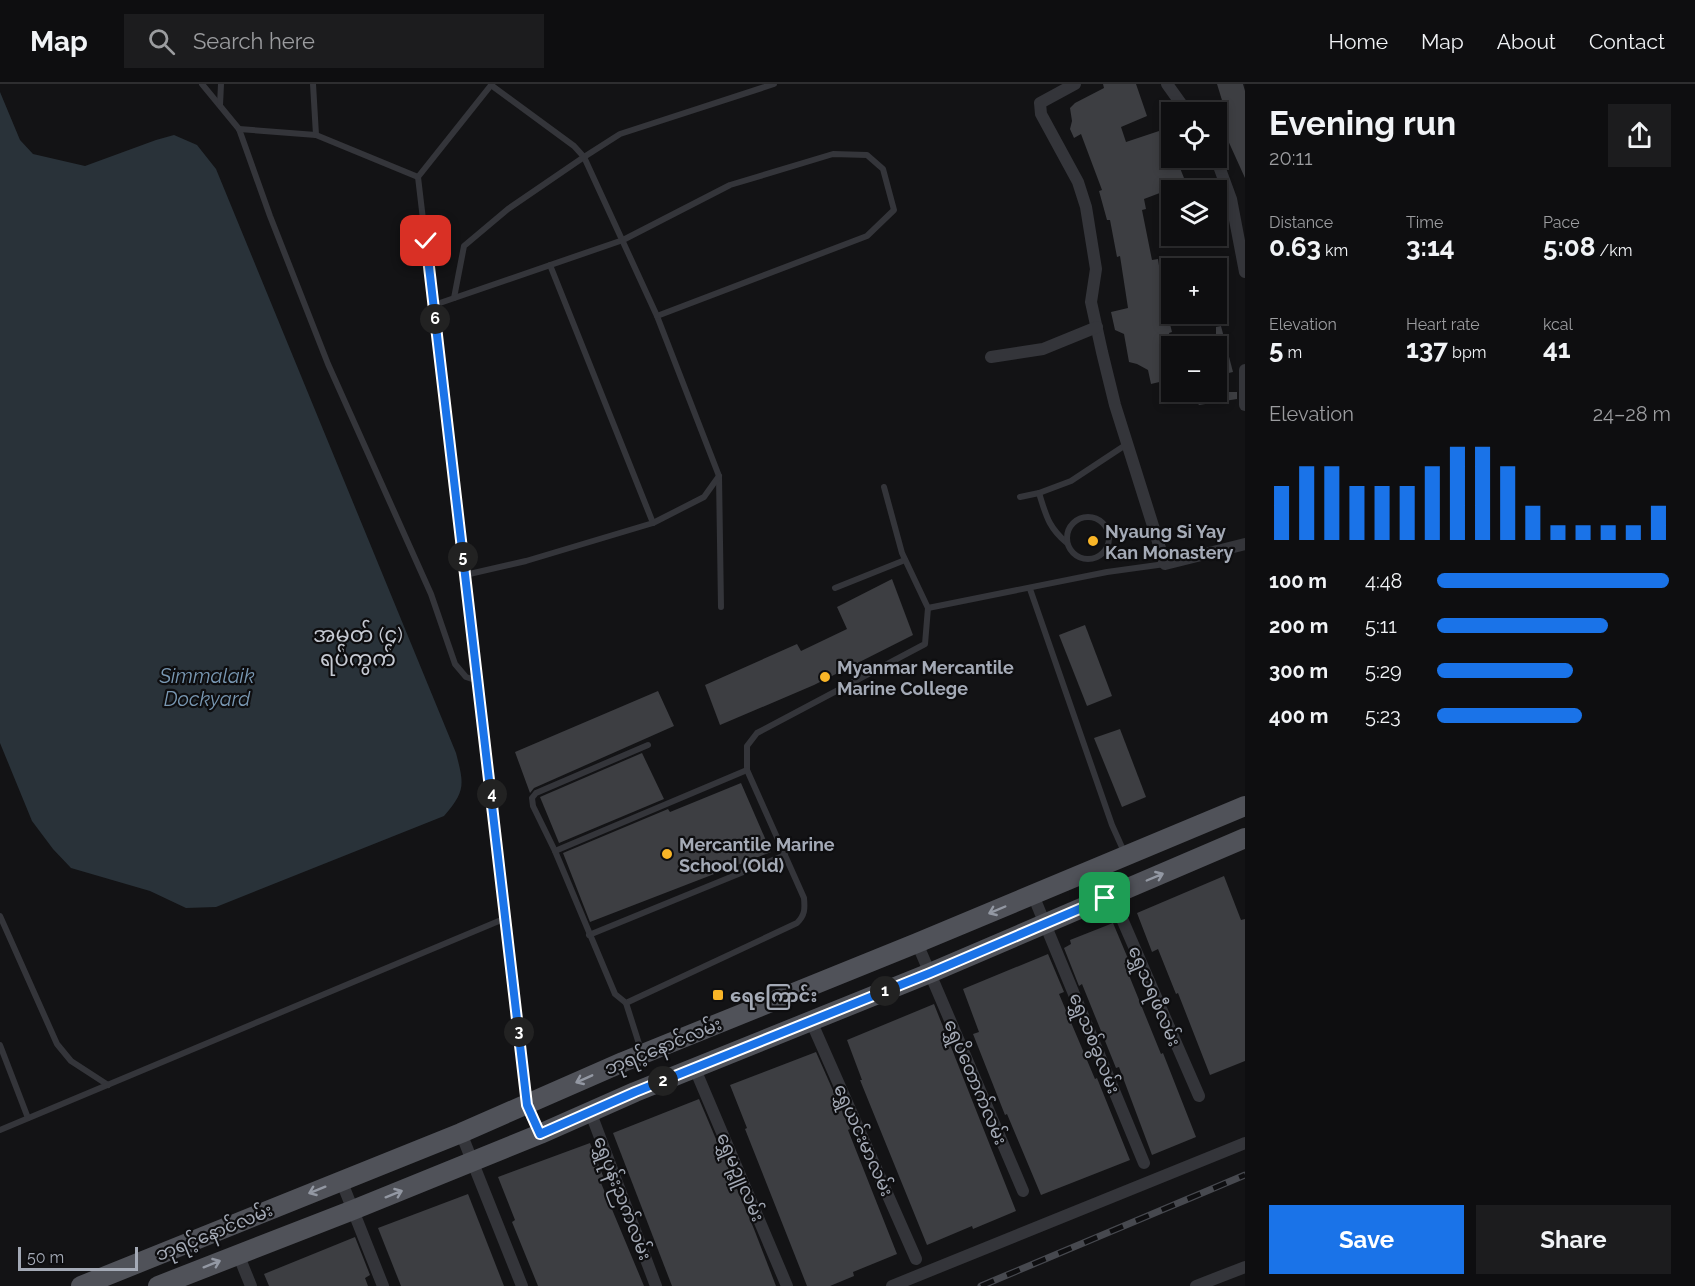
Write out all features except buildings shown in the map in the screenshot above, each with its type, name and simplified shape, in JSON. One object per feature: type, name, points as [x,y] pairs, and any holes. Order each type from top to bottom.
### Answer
[{"type":"main road","name":"ဘုရင့်နောင်လမ်း","points":[[81,1286],[109,1281],[341,1180],[527,1105],[643,1054],[917,944],[1126,855],[1244,810]]},
{"type":"main road","name":"ဘုရင့်နောင်လမ်း","points":[[158,1286],[540,1134],[590,1111],[930,973],[1245,838]]},
{"type":"street","points":[[1075,84],[1040,103],[1041,114],[1078,183],[1086,207],[1096,268],[1091,302],[1127,444],[1165,564],[1245,544]]},
{"type":"street","points":[[1167,84],[1180,102]]},
{"type":"street","points":[[1220,168],[1232,199],[1245,272]]},
{"type":"street","points":[[991,357],[1043,349],[1097,327]]},
{"type":"street","points":[[1245,370],[1245,405]]},
{"type":"street","name":"ရွှေသရဖီလမ်း","points":[[1099,866],[1198,1096]]},
{"type":"street","name":"ရွှေသစ်ခွလမ်း","points":[[1033,895],[1144,1163]]},
{"type":"street","name":"ရွှေပိတောက်လမ်း","points":[[917,944],[1023,1191]]},
{"type":"street","name":"ရွှေယင်းမာလမ်း","points":[[811,1021],[916,1259]]},
{"type":"street","name":"ရွှေမဉ္ဇူလမ်း","points":[[695,1069],[787,1286]]},
{"type":"street","points":[[527,1105],[540,1134]]},
{"type":"street","name":"ရွှေပုန်းညက်လမ်း","points":[[590,1111],[656,1286]]},
{"type":"street","points":[[461,1132],[522,1286]]},
{"type":"street","points":[[892,1286],[1245,1143]]},
{"type":"street","points":[[341,1180],[383,1286]]},
{"type":"street","points":[[238,1254],[251,1286]]},
{"type":"street","points":[[1196,1286],[1245,1267]]},
{"type":"lane","points":[[202,84],[239,129],[270,216],[328,364],[431,594],[455,664],[466,677],[478,681]]},
{"type":"lane","points":[[220,106],[221,84]]},
{"type":"lane","points":[[313,84],[316,135]]},
{"type":"lane","points":[[454,298],[464,246],[508,209],[584,157],[620,134],[774,84]]},
{"type":"lane","points":[[527,1105],[418,177],[491,85],[574,146],[584,157],[657,316],[719,476],[721,607]]},
{"type":"lane","points":[[239,129],[316,135],[418,177]]},
{"type":"lane","points":[[434,305],[623,240],[730,185],[833,154],[867,155],[883,169],[894,210],[867,236],[657,316]]},
{"type":"lane","points":[[550,265],[653,523]]},
{"type":"lane","points":[[1020,497],[1039,493],[1071,481],[1127,444]]},
{"type":"lane","points":[[465,575],[526,561],[653,523],[704,497],[719,476]]},
{"type":"lane","points":[[626,1002],[797,923],[803,917],[804,898],[747,770],[747,746],[757,733],[925,644],[928,608],[905,560],[884,487]]},
{"type":"lane","points":[[1039,493],[1047,521],[1076,556],[1084,560],[1100,556],[1106,550],[1109,533],[1099,520],[1083,517],[1075,520],[1070,527],[1067,543]]},
{"type":"lane","points":[[835,588],[905,560]]},
{"type":"lane","points":[[928,608],[1107,572],[1165,564]]},
{"type":"lane","points":[[1030,589],[1112,825],[1126,855]]},
{"type":"lane","points":[[643,1054],[626,1002],[615,994],[555,851],[533,806],[532,798],[536,793],[648,746]]},
{"type":"lane","points":[[555,851],[747,770]]},
{"type":"lane","points":[[589,935],[785,855]]},
{"type":"lane","points":[[0,916],[57,1044],[71,1061],[108,1085]]},
{"type":"lane","points":[[0,1130],[506,918]]},
{"type":"lane","points":[[0,1045],[28,1118]]},
{"type":"water","name":"Simmalaik Dockyard","points":[[0,92],[20,140],[33,154],[85,166],[174,135],[197,145],[216,169],[456,753],[462,780],[460,793],[444,816],[216,907],[186,908],[150,891],[71,868],[32,821],[0,743]]},
{"type":"railway","points":[[981,1286],[1245,1175]]},
{"type":"place","name":"Nyaung Si Yay Kan Monastery","points":[[1093,541]]},
{"type":"place","name":"Myanmar Mercantile Marine College","points":[[825,677]]},
{"type":"place","name":"Mercantile Marine School (Old)","points":[[667,854]]},
{"type":"place","name":"ရေကြောင်း","points":[[718,995]]},
{"type":"district","name":"အမှတ် (၄) ရပ်ကွက်","points":[[358,646]]},
{"type":"route","points":[[426,241],[527,1105],[540,1134],[635,1092],[930,973],[1105,898]]}]
